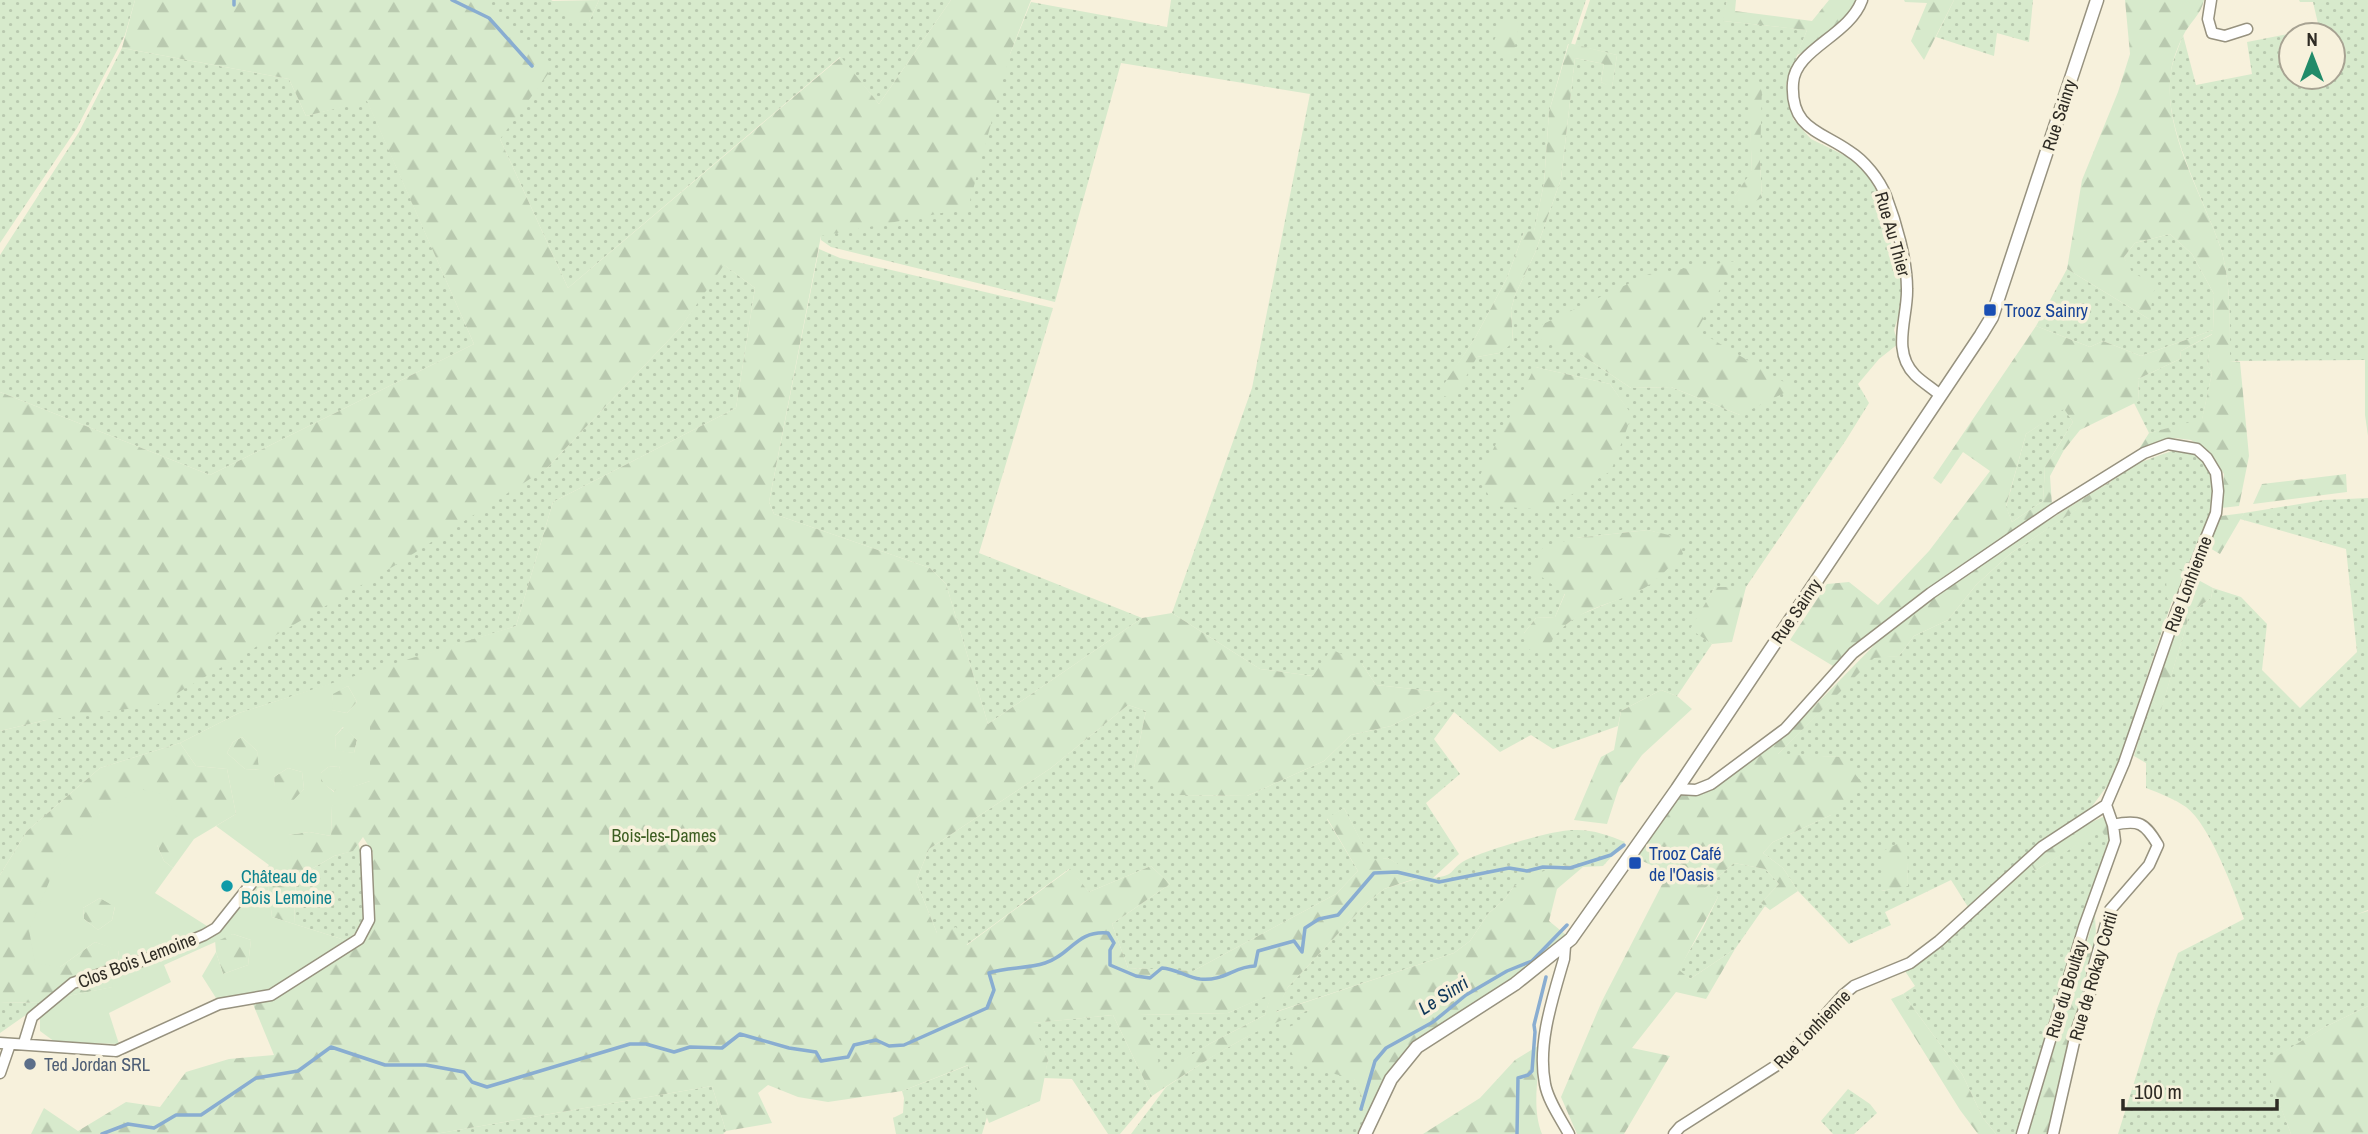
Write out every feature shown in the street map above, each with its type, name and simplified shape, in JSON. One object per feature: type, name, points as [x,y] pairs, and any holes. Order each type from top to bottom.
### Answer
[{"type":"street","name":"Rue Au Thier","points":[[1862,0],[1857,13],[1847,25],[1807,55],[1793,81],[1795,106],[1809,129],[1850,151],[1867,166],[1885,194],[1906,268],[1903,355],[1913,374],[1940,395]]},
{"type":"street","name":"Rue Sainry","points":[[1366,1134],[1391,1079],[1417,1048],[1516,984],[1565,946],[1677,789],[1992,317],[2097,0]]},
{"type":"street","points":[[2211,0],[2208,19],[2212,33],[2225,36],[2247,29]]},
{"type":"street","name":"Rue Lonhienne","points":[[1674,1134],[1680,1127],[1785,1060],[1854,986],[1910,962],[1938,941],[2042,847],[2106,805],[2124,763],[2177,610],[2216,513],[2216,473],[2207,458],[2197,449],[2183,445],[2168,444],[2144,453],[2023,529],[1931,593],[1853,653],[1785,729],[1711,784],[1696,790],[1677,789]]},
{"type":"street","name":"Rue du Boultay","points":[[2022,1134],[2084,928],[2115,841],[2106,805]]},
{"type":"street","name":"Rue de Rokay Cortil","points":[[2053,1134],[2077,1029],[2091,990],[2093,969],[2110,910],[2149,865],[2158,845],[2149,829],[2136,822],[2113,825]]},
{"type":"street","points":[[0,1073],[5,1043],[117,1051],[219,1004],[271,995],[359,939],[369,920],[366,851]]},
{"type":"street","name":"Clos Bois Lemoine","points":[[24,1043],[32,1017],[73,983],[144,960],[216,928],[251,884],[251,876]]},
{"type":"street","points":[[1565,946],[1545,1038],[1544,1065],[1545,1086],[1569,1134]]},
{"type":"green space","points":[[0,0],[135,0],[125,35],[77,128],[0,243]]},
{"type":"green space","name":"Bois-les-Dames","points":[[135,0],[485,0],[554,66],[500,139],[568,288],[841,57],[879,104],[951,0],[1031,0],[1010,54],[968,208],[821,236],[769,502],[774,514],[930,568],[946,584],[988,724],[1142,618],[1172,613],[1260,669],[1313,676],[1331,649],[1362,664],[1376,685],[1441,692],[1441,701],[1391,726],[1351,735],[1324,761],[1247,796],[1176,795],[1145,779],[1134,768],[1146,711],[1128,705],[1051,768],[929,849],[916,881],[937,933],[956,927],[967,945],[1070,869],[1089,892],[1151,866],[1170,884],[1112,924],[1128,968],[1193,971],[1336,894],[1358,871],[1327,818],[1344,808],[1371,860],[1388,858],[1420,877],[1384,889],[1367,903],[1288,987],[1276,1012],[1454,953],[1470,941],[1488,914],[1505,899],[1514,886],[1538,873],[1562,865],[1583,867],[1557,889],[1549,921],[1571,939],[1417,1047],[1369,1115],[1354,1079],[1297,1064],[1281,1030],[1309,1019],[1309,1010],[1247,1037],[1152,1096],[1113,1015],[1033,1023],[1048,1060],[1040,1101],[989,1123],[968,1065],[902,1091],[828,1102],[798,1097],[768,1085],[758,1093],[772,1123],[726,1131],[712,1086],[435,1134],[31,1134],[44,1108],[78,1131],[126,1102],[160,1107],[186,1072],[229,1059],[274,1055],[253,1004],[366,939],[373,853],[363,837],[353,851],[334,856],[296,878],[294,924],[272,917],[267,877],[287,835],[309,832],[331,836],[332,806],[352,787],[370,781],[370,671],[516,626],[553,502],[736,408],[755,288],[724,265],[681,327],[547,468],[394,566],[157,705],[46,720],[0,731],[0,392],[210,475],[474,344],[367,101],[306,116],[289,79],[122,48]],"holes":[[[1271,994],[1265,1015],[1163,1072],[1139,1015],[1228,1013]]]},
{"type":"green space","points":[[485,0],[551,0],[589,22],[599,0],[951,0],[879,104],[840,57],[568,288],[500,139]]},
{"type":"green space","points":[[599,0],[589,22],[572,23],[551,1]]},
{"type":"green space","points":[[1171,0],[1586,0],[1571,44],[1568,44],[1549,112],[1544,183],[1534,232],[1524,232],[1507,278],[1475,338],[1439,393],[1477,357],[1499,353],[1513,342],[1511,310],[1515,295],[1535,253],[1561,179],[1575,58],[1604,64],[1601,82],[1612,87],[1617,55],[1575,45],[1590,0],[1727,0],[1724,21],[1807,30],[1786,84],[1793,119],[1811,139],[1854,160],[1870,179],[1877,192],[1904,282],[1903,302],[1894,330],[1898,344],[1879,359],[1858,384],[1869,403],[1746,587],[1715,587],[1691,629],[1712,644],[1677,696],[1661,690],[1621,711],[1618,726],[1553,749],[1531,735],[1500,752],[1454,712],[1434,739],[1460,774],[1426,803],[1459,854],[1433,878],[1449,874],[1464,861],[1486,852],[1563,831],[1593,832],[1625,842],[1603,866],[1562,865],[1514,886],[1505,899],[1488,914],[1470,941],[1454,953],[1275,1012],[1288,987],[1367,903],[1384,889],[1419,878],[1388,858],[1371,861],[1344,808],[1327,819],[1358,871],[1336,894],[1193,971],[1128,968],[1112,924],[1170,884],[1151,866],[1089,892],[1069,869],[966,945],[937,933],[916,881],[929,849],[1051,768],[1128,705],[1146,711],[1134,768],[1177,795],[1247,796],[1324,761],[1351,735],[1391,726],[1441,701],[1441,692],[1376,685],[1362,664],[1313,676],[1260,669],[1172,613],[1252,388],[1310,94],[1121,63],[1055,302],[831,247],[821,240],[821,236],[1010,54],[1031,2],[1167,27]],"holes":[[[1749,84],[1762,198],[1735,195],[1752,172]],[[1735,261],[1696,330],[1740,415],[1671,387],[1631,388],[1580,354]],[[1535,367],[1610,384],[1632,416]],[[1648,530],[1677,538],[1643,589],[1577,616],[1555,633],[1546,649],[1524,633],[1536,618],[1555,617],[1565,593],[1576,538]]]},
{"type":"green space","points":[[1727,0],[1736,0],[1735,11],[1812,21],[1829,0],[1856,0],[1852,17],[1816,45],[1797,55],[1807,30],[1723,21]]},
{"type":"green space","points":[[1904,0],[1954,0],[1924,60],[1911,41],[1927,3]]},
{"type":"green space","points":[[1954,0],[2033,0],[2029,42],[1997,33],[1994,56],[1936,37]]},
{"type":"green space","points":[[2125,0],[2204,0],[2176,54],[2170,94],[2178,140],[2221,249],[2227,275],[2230,361],[2240,362],[2249,456],[2239,506],[2221,508],[2224,474],[2210,452],[2191,440],[2175,438],[2137,452],[2149,433],[2202,419],[2212,373],[2207,365],[2212,334],[2181,351],[2180,359],[2138,379],[2139,401],[2080,430],[2064,450],[2050,476],[2052,505],[1949,573],[1833,666],[1790,640],[1827,584],[1849,582],[1878,605],[1929,551],[1990,471],[1963,452],[1941,484],[1933,478],[2036,326],[2090,347],[2103,341],[2141,356],[2213,330],[2214,294],[2192,254],[2170,234],[2135,243],[2124,257],[2132,272],[2155,285],[2149,319],[2067,269],[2082,180],[2118,92],[2130,54]],"holes":[[[2064,409],[2073,422],[2045,467],[2043,501],[2012,522],[2006,506],[2026,434]]]},
{"type":"green space","points":[[2299,0],[2368,0],[2368,436],[2365,415],[2365,360],[2230,361],[2227,275],[2221,249],[2186,161],[2172,114],[2171,71],[2183,35],[2196,85],[2252,74],[2247,42],[2277,36],[2277,91],[2347,91],[2347,21],[2317,21],[2313,2]]},
{"type":"green space","points":[[1504,19],[1519,23],[1513,58],[1492,45]]},
{"type":"green space","points":[[1569,43],[1617,55],[1612,88],[1601,82],[1604,64],[1575,58],[1561,179],[1535,253],[1515,295],[1511,310],[1513,343],[1499,353],[1477,357],[1453,400],[1438,393],[1475,338],[1507,278],[1524,232],[1534,231],[1544,183],[1549,112]]},
{"type":"green space","points":[[122,48],[289,79],[306,116],[367,100],[474,344],[210,475],[0,392],[0,255],[79,132]]},
{"type":"green space","points":[[1748,84],[1762,84],[1762,198],[1747,205],[1736,204],[1735,195],[1752,171]]},
{"type":"green space","points":[[2170,234],[2192,254],[2214,294],[2213,330],[2141,356],[2103,341],[2090,347],[2036,326],[2067,269],[2149,319],[2124,257],[2135,243]]},
{"type":"green space","points":[[819,249],[840,258],[1053,308],[979,553],[1142,618],[988,724],[946,584],[930,568],[774,514],[769,502]]},
{"type":"green space","points":[[1736,261],[1697,330],[1794,388],[1740,415],[1671,387],[1631,388],[1580,354],[1542,341],[1541,325],[1649,274]]},
{"type":"green space","points":[[723,264],[755,288],[736,408],[553,502],[516,626],[239,713],[180,743],[100,768],[27,831],[0,875],[0,731],[46,720],[547,468],[681,327]]},
{"type":"green space","points":[[2213,334],[2207,364],[2212,373],[2202,420],[2149,433],[2134,403],[2139,400],[2138,379],[2180,359],[2181,351]]},
{"type":"green space","points":[[1535,367],[1610,384],[1632,415],[1611,471],[1546,510],[1494,506],[1479,477]]},
{"type":"green space","points":[[2064,408],[2073,422],[2045,467],[2043,501],[2012,522],[2006,507],[2026,434]]},
{"type":"green space","points":[[2172,451],[2193,454],[2205,465],[2211,478],[2211,510],[2194,559],[2167,598],[2172,601],[2113,778],[2090,809],[2045,839],[1968,907],[1951,880],[1885,912],[1891,925],[1849,944],[1798,891],[1783,868],[1763,853],[1773,842],[1831,815],[1842,757],[1777,755],[1874,657],[1899,656],[1914,636],[1948,620],[1976,585],[2011,553],[2104,491],[2109,483],[2125,471]],"holes":[[[1906,839],[1908,885],[1881,891]]]},
{"type":"green space","points":[[2346,474],[2347,492],[2253,504],[2262,484]]},
{"type":"green space","points":[[2110,482],[2105,491],[2011,553],[1976,585],[1948,620],[1914,636],[1899,656],[1874,658],[1778,754],[1842,757],[1862,783],[1831,815],[1773,842],[1763,853],[1783,868],[1798,891],[1770,910],[1761,903],[1779,884],[1765,869],[1734,863],[1704,889],[1718,897],[1679,970],[1690,979],[1735,949],[1706,999],[1676,992],[1632,1048],[1670,1056],[1624,1134],[1577,1134],[1561,1097],[1602,1001],[1668,873],[1634,857],[1679,793],[1700,795],[1786,735],[1892,627],[2031,531]]},
{"type":"green space","points":[[2368,498],[2368,910],[2358,914],[2368,911],[2368,1006],[2323,1028],[2265,1064],[2291,1134],[2118,1134],[2157,1009],[2178,953],[2244,919],[2220,859],[2204,828],[2186,807],[2146,788],[2146,763],[2134,756],[2151,699],[2161,709],[2190,613],[2211,598],[2213,588],[2241,597],[2267,624],[2262,670],[2300,708],[2357,652],[2346,549],[2240,519],[2244,513],[2324,500]]},
{"type":"green space","points":[[2244,513],[2220,554],[2208,547],[2221,516]]},
{"type":"green space","points":[[1648,530],[1677,537],[1683,554],[1641,590],[1588,611],[1565,625],[1547,649],[1527,650],[1524,633],[1536,618],[1555,617],[1565,594],[1532,570],[1543,547],[1576,538]]},
{"type":"green space","points":[[2178,569],[2213,588],[2211,598],[2190,613],[2161,710],[2151,699],[2181,607],[2167,598],[2166,579]]},
{"type":"green space","points":[[1715,587],[1746,587],[1732,642],[1712,644],[1690,629]]},
{"type":"green space","points":[[370,671],[370,781],[353,787],[356,802],[332,806],[331,836],[309,832],[288,835],[293,865],[267,877],[272,917],[348,941],[266,992],[216,998],[202,976],[216,952],[223,974],[248,965],[251,940],[233,934],[164,965],[171,982],[109,1013],[119,1044],[55,1042],[40,1031],[40,1016],[58,998],[112,987],[119,951],[95,942],[60,967],[35,963],[29,930],[52,875],[100,814],[140,789],[165,795],[178,820],[157,845],[164,861],[173,868],[155,893],[218,933],[269,865],[216,826],[236,814],[227,769],[196,766],[180,743],[239,713]],"holes":[[[348,686],[357,702],[347,713],[332,710],[333,694]],[[343,727],[357,740],[354,753],[336,750],[335,736]],[[242,737],[257,751],[259,770],[245,769],[227,753],[233,742]],[[339,766],[343,780],[334,792],[321,781],[321,773],[328,767]],[[288,768],[302,772],[304,789],[289,805],[276,796],[274,777]],[[100,898],[115,907],[112,920],[98,930],[84,919],[83,908]]]},
{"type":"green space","points":[[348,686],[357,702],[347,713],[331,710],[333,693]]},
{"type":"green space","points":[[1661,690],[1677,696],[1692,709],[1642,755],[1619,787],[1607,824],[1574,820],[1601,757],[1614,750],[1621,711]]},
{"type":"green space","points":[[344,727],[357,740],[354,753],[336,751],[335,736]]},
{"type":"green space","points":[[242,737],[257,751],[260,770],[245,769],[227,753],[233,742]]},
{"type":"green space","points":[[180,743],[196,766],[227,769],[236,814],[194,839],[173,868],[164,861],[157,845],[100,814],[60,967],[95,942],[119,950],[113,987],[43,1003],[0,1002],[0,875],[27,831],[100,768]]},
{"type":"green space","points":[[339,766],[344,780],[335,792],[321,782],[321,773],[328,767]]},
{"type":"green space","points":[[288,768],[302,772],[304,789],[289,806],[275,796],[274,777]]},
{"type":"green space","points":[[2105,816],[2113,838],[2108,841],[2101,830],[2035,871],[2031,864],[2070,832]]},
{"type":"green space","points":[[2101,829],[2108,841],[2071,954],[2018,1134],[1996,1134],[1983,1118],[1962,1074],[1903,994],[1915,986],[1905,971],[1940,946],[2031,864],[2035,871]]},
{"type":"green space","points":[[1907,839],[1908,886],[1881,891],[1885,850]]},
{"type":"green space","points":[[358,843],[365,867],[365,921],[348,941],[294,924],[296,878],[334,856],[352,851]]},
{"type":"green space","points":[[1734,863],[1765,869],[1779,884],[1761,903],[1765,906],[1735,949],[1690,979],[1678,970],[1718,897],[1703,890]]},
{"type":"green space","points":[[100,898],[115,906],[112,920],[98,930],[84,919],[83,908]]},
{"type":"green space","points":[[2095,915],[2096,936],[2049,1134],[2028,1134]]},
{"type":"green space","points":[[233,934],[251,940],[248,965],[223,974],[215,940]]},
{"type":"green space","points":[[1272,993],[1265,1015],[1211,1043],[1163,1073],[1138,1015],[1228,1013]]},
{"type":"green space","points":[[1903,994],[1962,1074],[1983,1118],[1996,1134],[1978,1134],[1960,1110],[1891,999]]},
{"type":"green space","points":[[0,1002],[43,1003],[0,1033]]},
{"type":"green space","points":[[2368,1006],[2368,1134],[2291,1134],[2264,1064],[2323,1028]]},
{"type":"green space","points":[[1309,1010],[1309,1019],[1354,1078],[1369,1115],[1361,1134],[1131,1134],[1166,1087],[1216,1054],[1277,1020]]},
{"type":"green space","points":[[1113,1015],[1152,1096],[1120,1134],[1108,1134],[1072,1079],[1044,1078],[1048,1060],[1032,1023]]},
{"type":"green space","points":[[1541,1044],[1536,1101],[1542,1134],[1423,1134],[1480,1098],[1515,1060]]},
{"type":"green space","points":[[969,1065],[987,1117],[982,1134],[896,1134],[893,1118],[903,1113],[902,1091]]},
{"type":"green space","points":[[712,1086],[726,1131],[723,1134],[435,1134]]},
{"type":"green space","points":[[1848,1089],[1870,1104],[1877,1113],[1854,1134],[1833,1134],[1821,1121]]},
{"type":"waterway","points":[[234,0],[234,5]]},
{"type":"waterway","points":[[452,0],[489,18],[532,66]]},
{"type":"waterway","points":[[102,1134],[128,1124],[154,1128],[176,1115],[201,1115],[256,1078],[298,1071],[331,1047],[385,1065],[426,1065],[464,1072],[472,1082],[487,1087],[630,1044],[646,1044],[674,1052],[690,1047],[722,1048],[740,1034],[789,1048],[816,1052],[821,1061],[848,1057],[854,1045],[876,1040],[889,1046],[904,1045],[987,1008],[994,990],[989,973],[1045,963],[1088,935],[1108,933],[1114,943],[1110,950],[1110,965],[1136,976],[1150,978],[1162,968],[1200,979],[1215,978],[1241,968],[1255,966],[1258,951],[1294,941],[1302,952],[1305,928],[1319,919],[1338,915],[1374,873],[1397,872],[1439,882],[1509,868],[1527,871],[1543,867],[1570,868],[1611,855],[1624,845]]},
{"type":"waterway","name":"Le Sinri","points":[[1361,1109],[1375,1061],[1386,1048],[1433,1022],[1466,995],[1507,971],[1532,961],[1567,925]]},
{"type":"waterway","points":[[1517,1134],[1518,1078],[1532,1071],[1534,1025],[1546,977]]},
{"type":"place","name":"Trooz Sainry","points":[[1990,310]]},
{"type":"place","name":"Trooz Café de l'Oasis","points":[[1635,863]]},
{"type":"place","name":"Château de Bois Lemoine","points":[[227,886]]},
{"type":"place","name":"Ted Jordan SRL","points":[[30,1064]]}]
